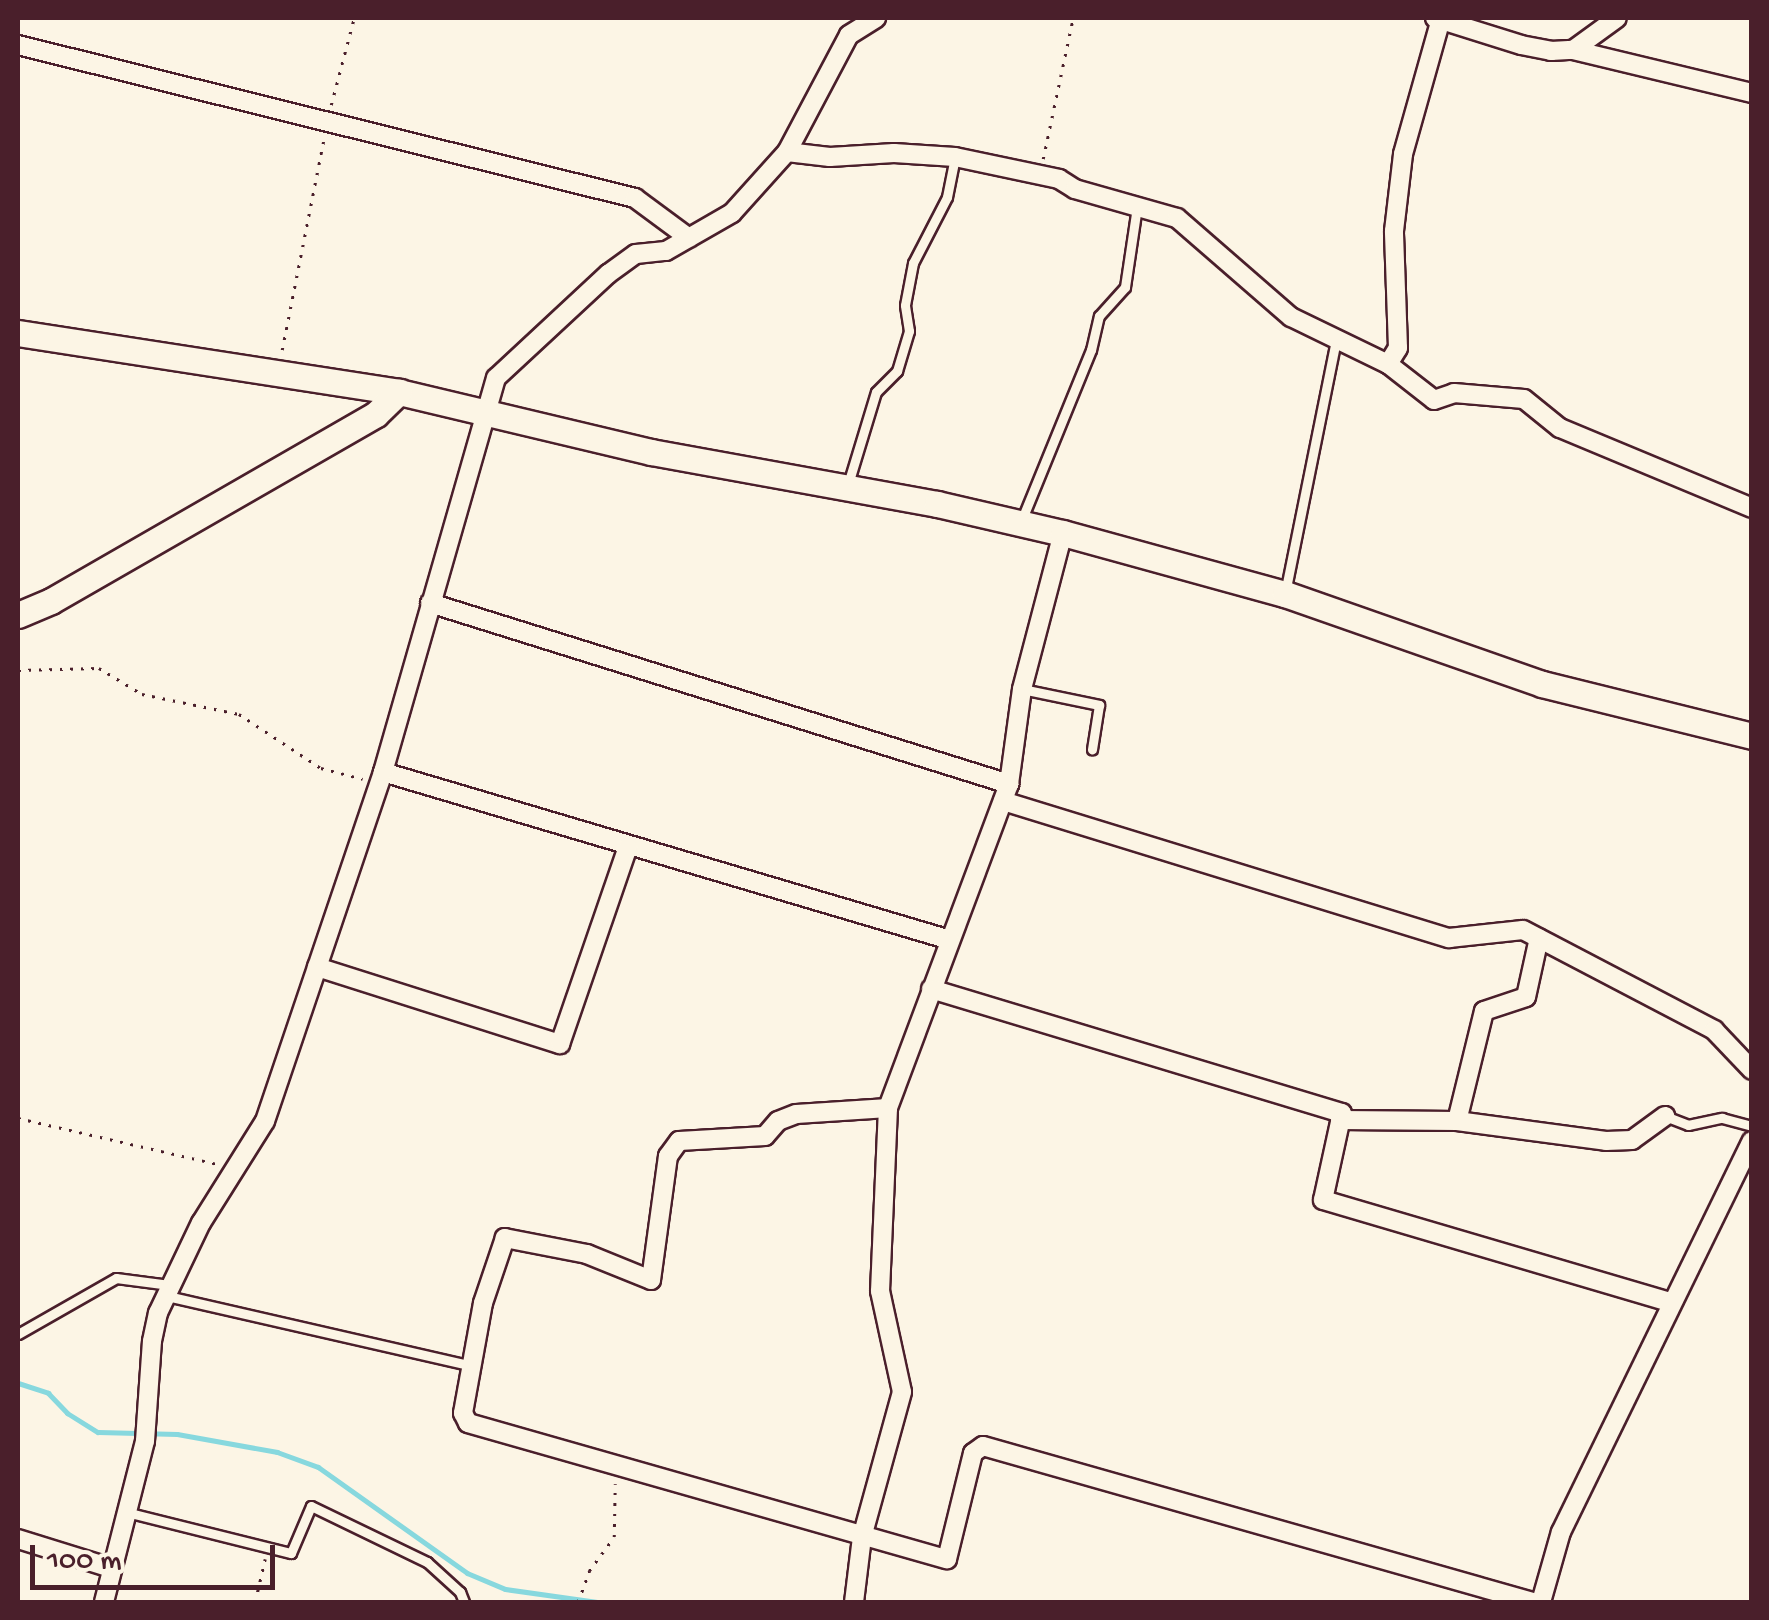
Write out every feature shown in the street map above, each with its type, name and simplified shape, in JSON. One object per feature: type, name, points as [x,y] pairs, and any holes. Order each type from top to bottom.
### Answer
[{"type":"street","points":[[104,1602],[146,1440],[152,1341],[168,1290],[232,1170],[265,1121],[381,778],[496,378],[608,274],[636,254],[666,251],[732,214],[787,152],[850,34],[876,18]]},
{"type":"street","points":[[1388,364],[1398,348],[1394,231],[1403,154],[1439,18],[1551,52],[1574,50],[1752,93]]},
{"type":"street","points":[[1574,50],[1617,18]]},
{"type":"street","points":[[18,45],[636,198],[689,238]]},
{"type":"street","points":[[787,152],[956,157],[1040,175],[1177,218],[1266,299],[1336,340],[1388,364],[1434,400],[1454,393],[1524,399],[1560,428],[1752,508]]},
{"type":"street","points":[[18,333],[399,392],[651,452],[1021,523],[1285,594],[1542,684],[1752,736]]},
{"type":"street","points":[[18,615],[51,601],[376,414],[399,392]]},
{"type":"street","points":[[854,1602],[862,1537],[902,1392],[880,1291],[888,1108],[1006,792],[1022,689],[1063,533]]},
{"type":"street","points":[[430,603],[1449,938],[1523,930],[1714,1030],[1752,1070]]},
{"type":"street","points":[[381,778],[950,940]]},
{"type":"street","points":[[316,966],[560,1044],[628,847]]},
{"type":"street","points":[[1457,1121],[1484,1010],[1526,997],[1539,938]]},
{"type":"street","points":[[932,989],[1342,1113],[1323,1200],[1670,1302]]},
{"type":"street","points":[[888,1108],[796,1114],[778,1121],[765,1136],[680,1141],[668,1156],[651,1280],[587,1254],[505,1238],[483,1303],[463,1413],[468,1422],[947,1559],[973,1453],[983,1446],[1532,1602]]},
{"type":"street","points":[[1340,1120],[1457,1121],[1632,1140],[1665,1116]]},
{"type":"street","points":[[1542,1602],[1561,1532],[1670,1302],[1752,1141]]},
{"type":"street","points":[[18,1539],[111,1568]]},
{"type":"lane","points":[[847,488],[876,392],[897,371],[909,331],[905,304],[913,262],[947,197],[956,157]]},
{"type":"lane","points":[[1021,523],[1091,350],[1099,316],[1125,287],[1137,207]]},
{"type":"lane","points":[[1285,594],[1336,340]]},
{"type":"lane","points":[[1022,689],[1099,705],[1092,750]]},
{"type":"lane","points":[[1665,1116],[1688,1125],[1722,1118],[1752,1126]]},
{"type":"lane","points":[[18,1334],[116,1278],[472,1366]]},
{"type":"lane","points":[[126,1512],[291,1553],[311,1506],[427,1562],[460,1592],[464,1602]]},
{"type":"path","points":[[278,371],[327,122],[354,18]]},
{"type":"path","points":[[1040,175],[1073,18]]},
{"type":"path","points":[[18,670],[99,668],[142,694],[239,714],[321,768],[381,778]]},
{"type":"path","points":[[18,1118],[196,1157],[232,1170]]},
{"type":"path","points":[[578,1602],[590,1570],[614,1536],[615,1467]]},
{"type":"path","points":[[255,1602],[268,1548]]},
{"type":"waterway","points":[[18,1383],[48,1393],[67,1413],[98,1432],[177,1434],[277,1452],[318,1467],[467,1573],[505,1589],[597,1602]]}]
